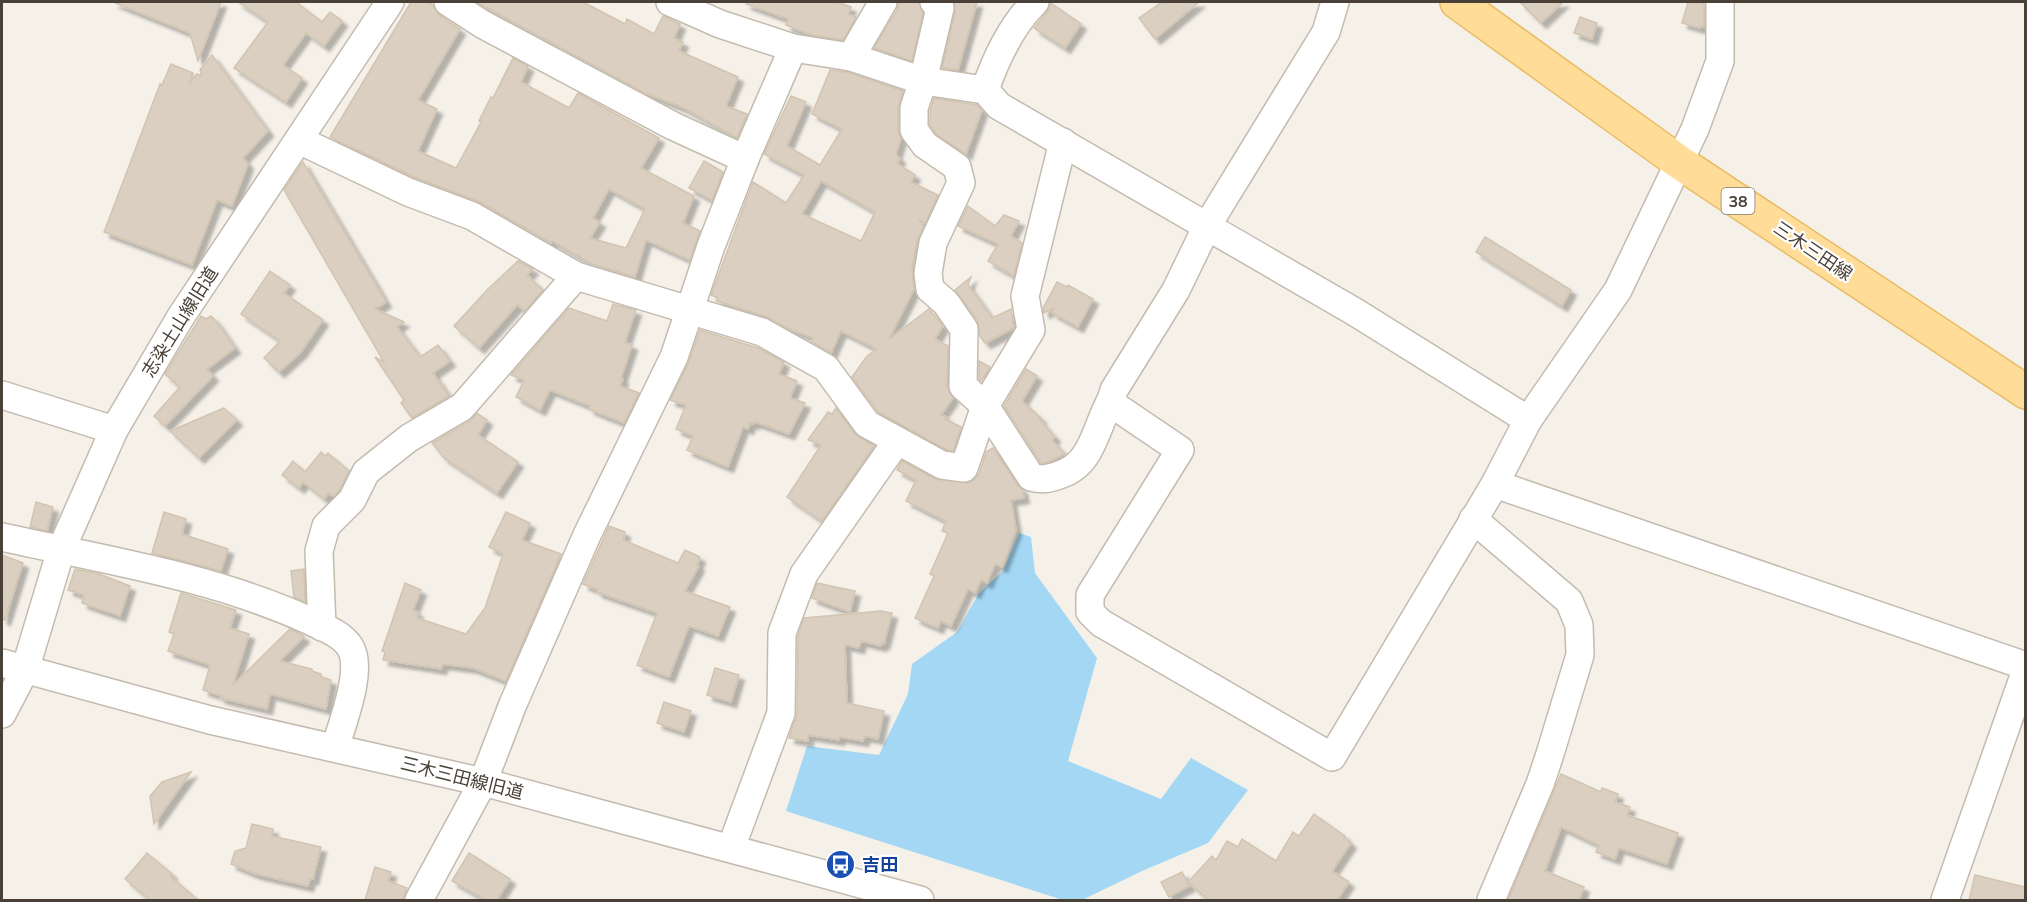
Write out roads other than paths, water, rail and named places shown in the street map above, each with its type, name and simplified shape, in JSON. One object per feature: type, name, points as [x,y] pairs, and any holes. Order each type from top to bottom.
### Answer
[{"type":"main road","name":"三木三田線","points":[[1457,2],[1679,162],[2025,392]]},
{"type":"street","name":"志染土山線旧道","points":[[2,714],[13,666],[114,430],[180,318],[390,2]]},
{"type":"street","points":[[447,2],[482,24],[673,126],[746,159]]},
{"type":"street","points":[[670,2],[720,24],[793,48],[851,57],[923,81],[985,90],[999,106],[1355,312],[1528,420]]},
{"type":"street","points":[[851,57],[883,2]]},
{"type":"street","points":[[934,2],[940,8],[923,81],[914,108],[914,130],[925,145],[957,167],[961,183],[933,243],[928,273],[930,289],[946,303],[964,329],[963,386],[985,406],[1031,477],[1042,480],[1069,472],[1088,456],[1102,415],[1114,390],[1176,290],[1207,226],[1326,32],[1335,2]]},
{"type":"street","points":[[985,90],[996,58],[1026,11],[1035,2]]},
{"type":"street","points":[[1111,400],[1118,408],[1180,450],[1090,596],[1090,612],[1101,623],[1332,757],[1495,484],[1528,420],[1618,290],[1695,129],[1720,61],[1720,2]]},
{"type":"street","points":[[419,900],[483,782],[513,704],[587,535],[674,357],[711,246],[793,48]]},
{"type":"street","points":[[299,140],[408,192],[471,216],[576,276],[762,332],[826,368],[867,424],[942,465],[964,468],[985,406],[1031,330],[1025,296],[1063,142]]},
{"type":"street","points":[[322,627],[319,551],[326,526],[352,500],[366,472],[409,438],[462,407],[576,276]]},
{"type":"street","points":[[2,394],[114,430]]},
{"type":"street","points":[[731,848],[782,713],[782,633],[804,574],[897,441]]},
{"type":"street","points":[[1495,484],[2025,668],[1945,900]]},
{"type":"street","points":[[1473,519],[1569,600],[1580,625],[1580,655],[1550,754],[1532,804],[1491,900]]},
{"type":"street","points":[[2,537],[181,576],[285,610],[338,635],[350,647],[354,665],[352,684],[335,748]]},
{"type":"street","name":"三木三田線旧道","points":[[13,666],[210,720],[483,782],[921,900]]},
{"type":"water","points":[[1019,533],[1031,537],[1035,573],[1097,658],[1068,761],[1161,799],[1191,758],[1248,790],[1208,843],[1082,900],[1063,900],[786,811],[807,746],[879,755],[908,694],[912,664],[957,632],[979,593],[1003,571]]},
{"type":"place","name":"吉田","points":[[841,865]]}]
